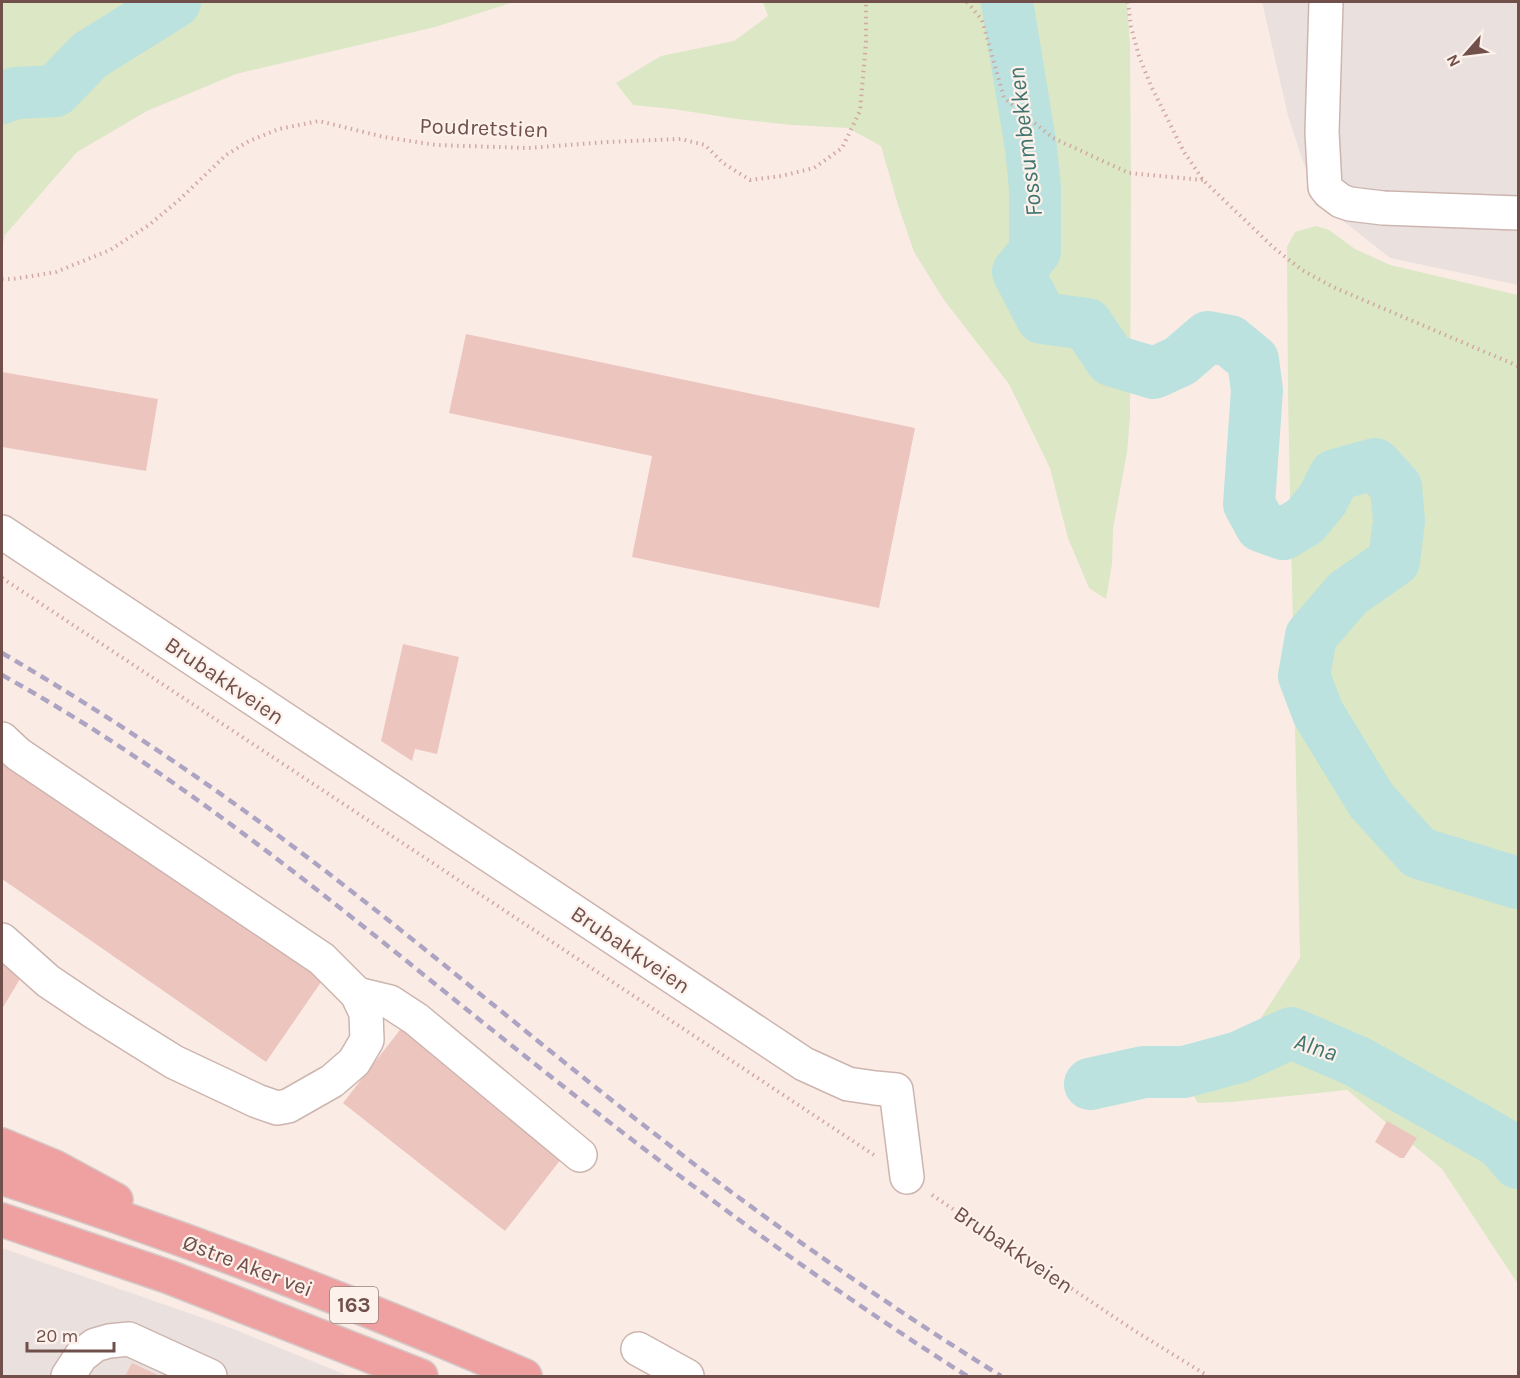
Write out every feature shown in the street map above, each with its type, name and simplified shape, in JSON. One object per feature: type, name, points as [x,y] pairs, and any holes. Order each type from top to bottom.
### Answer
[{"type":"highway","name":"163","points":[[2,1145],[55,1167],[123,1204],[182,1240]]},
{"type":"highway","name":"Østre Aker vei","points":[[2,1178],[182,1240],[340,1300],[525,1377]]},
{"type":"highway","name":"Østre Aker vei","points":[[2,1220],[169,1277],[421,1377]]},
{"type":"street","points":[[1326,2],[1322,132],[1325,187],[1329,192],[1341,201],[1350,204],[1383,208],[1518,213]]},
{"type":"street","name":"Brubakkveien","points":[[2,532],[804,1064],[849,1084],[896,1090],[907,1177]]},
{"type":"street","points":[[2,739],[18,754],[322,959],[357,994],[366,1013],[367,1040],[354,1062],[332,1081],[288,1106],[277,1108],[174,1062],[48,981],[2,940]]},
{"type":"street","points":[[357,994],[390,1002],[416,1019],[580,1155]]},
{"type":"street","points":[[68,1377],[81,1356],[95,1345],[129,1339],[210,1377]]},
{"type":"street","points":[[638,1349],[687,1377]]},
{"type":"path","name":"Poudretstien","points":[[2,279],[56,272],[110,250],[149,225],[226,155],[249,141],[279,129],[319,121],[384,137],[436,145],[528,148],[681,139],[705,146],[723,163],[750,180],[814,168],[842,148],[860,111],[866,42],[866,2]]},
{"type":"path","points":[[967,2],[982,20],[1004,98],[1053,138],[1129,173],[1203,180]]},
{"type":"path","points":[[1128,2],[1131,27],[1139,56],[1179,142],[1203,180],[1274,248],[1302,270],[1333,287],[1518,366]]},
{"type":"path","points":[[2,578],[907,1177]]},
{"type":"path","name":"Brubakkveien","points":[[907,1177],[1208,1377]]},
{"type":"shaded area","points":[[1262,2],[1518,2],[1518,285],[1390,258],[1327,208],[1318,197],[1302,159],[1288,116]]},
{"type":"shaded area","points":[[2,1248],[223,1325],[349,1376],[2,1376]]},
{"type":"green space","points":[[2,2],[514,2],[435,27],[236,74],[147,111],[77,152],[5,235],[2,247]]},
{"type":"green space","points":[[763,2],[1127,2],[1130,45],[1130,417],[1127,452],[1113,529],[1112,564],[1106,599],[1089,588],[1068,538],[1050,468],[1009,384],[944,300],[914,252],[881,146],[848,128],[793,125],[633,105],[616,83],[661,56],[734,41],[768,16]]},
{"type":"green space","points":[[1316,226],[1329,230],[1355,249],[1390,265],[1518,295],[1518,1284],[1442,1169],[1347,1090],[1232,1102],[1198,1103],[1187,1085],[1236,1056],[1300,958],[1287,247],[1295,232]]},
{"type":"building","points":[[466,334],[915,428],[879,608],[632,557],[652,456],[449,413]]},
{"type":"building","points":[[2,372],[158,399],[146,471],[2,447]]},
{"type":"building","points":[[403,644],[459,657],[437,754],[415,749],[412,761],[381,741]]},
{"type":"building","points":[[2,746],[328,972],[266,1062],[2,879]]},
{"type":"building","points":[[2,958],[24,972],[2,1009]]},
{"type":"building","points":[[403,1026],[565,1154],[505,1231],[343,1103]]},
{"type":"building","points":[[1387,1121],[1417,1138],[1404,1158],[1400,1158],[1375,1142]]},
{"type":"building","points":[[132,1363],[160,1376],[125,1376]]},
{"type":"waterway","name":"Fossumbekken","points":[[2,98],[16,93],[55,91],[90,55],[175,2]]},
{"type":"waterway","name":"Fossumbekken","points":[[1007,2],[1031,148],[1035,188],[1035,251],[1018,272],[1042,318],[1087,324],[1111,360],[1154,373],[1180,361],[1208,337],[1230,341],[1253,360],[1257,390],[1249,504],[1261,526],[1283,534],[1305,521],[1323,499],[1335,475],[1375,464],[1396,487],[1399,521],[1394,561],[1348,593],[1311,636],[1304,676],[1318,713],[1371,800],[1419,853],[1518,883]]},
{"type":"waterway","name":"Alna","points":[[1090,1084],[1144,1072],[1184,1072],[1239,1057],[1291,1033],[1358,1062],[1500,1142],[1518,1163]]},
{"type":"railway","points":[[2,653],[126,730],[246,812],[348,888],[596,1088],[732,1193],[865,1287],[1001,1376]]},
{"type":"railway","points":[[2,675],[136,757],[201,802],[326,897],[566,1089],[678,1175],[849,1298],[967,1376]]}]
